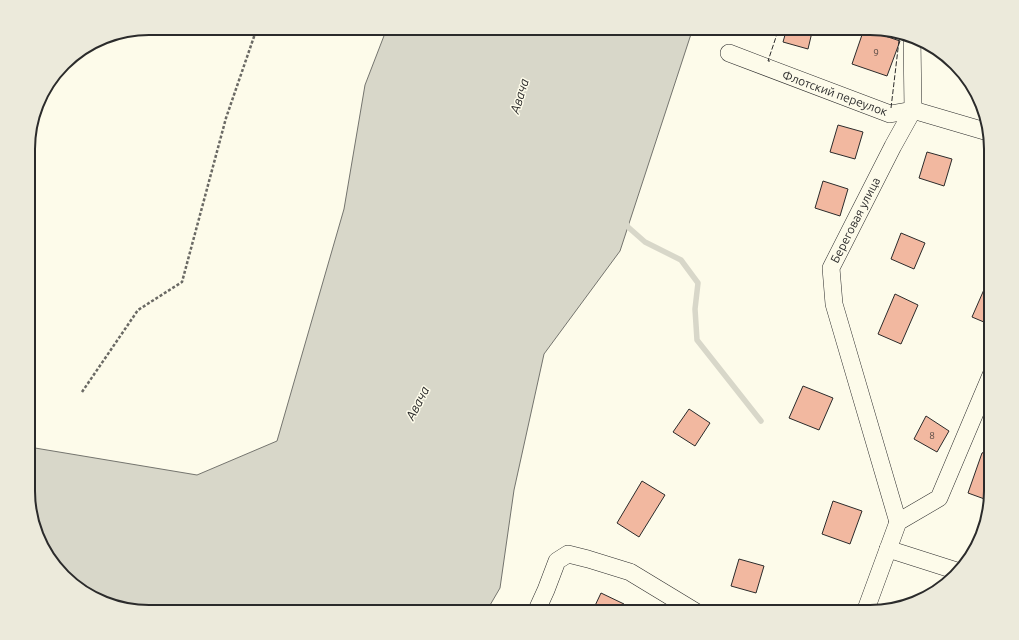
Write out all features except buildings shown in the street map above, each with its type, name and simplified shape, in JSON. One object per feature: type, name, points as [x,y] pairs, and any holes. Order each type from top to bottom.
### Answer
[{"type":"street","name":"Береговая улица","points":[[898,522],[834,304],[830,268],[913,110],[912,43]]},
{"type":"street","name":"Флотский переулок","points":[[729,53],[890,114],[913,110],[982,130]]},
{"type":"street","points":[[868,605],[898,522],[939,498],[984,392]]},
{"type":"street","points":[[888,549],[952,570]]},
{"type":"street","points":[[539,605],[558,561],[568,554],[588,558],[630,572],[684,605]]},
{"type":"path","points":[[82,392],[138,310],[182,282],[226,118],[255,35]]},
{"type":"water","name":"Авача","points":[[384,35],[691,35],[620,251],[544,354],[514,490],[500,588],[490,605],[142,605],[112,599],[86,586],[63,566],[50,548],[41,528],[36,506],[35,448],[197,475],[277,441],[344,209],[365,85]]},
{"type":"waterway","points":[[625,221],[628,227],[645,242],[681,260],[698,283],[695,309],[697,340],[761,421]]},
{"type":"fence","points":[[770,61],[768,61],[777,35]]},
{"type":"fence","points":[[891,108],[899,39]]}]
